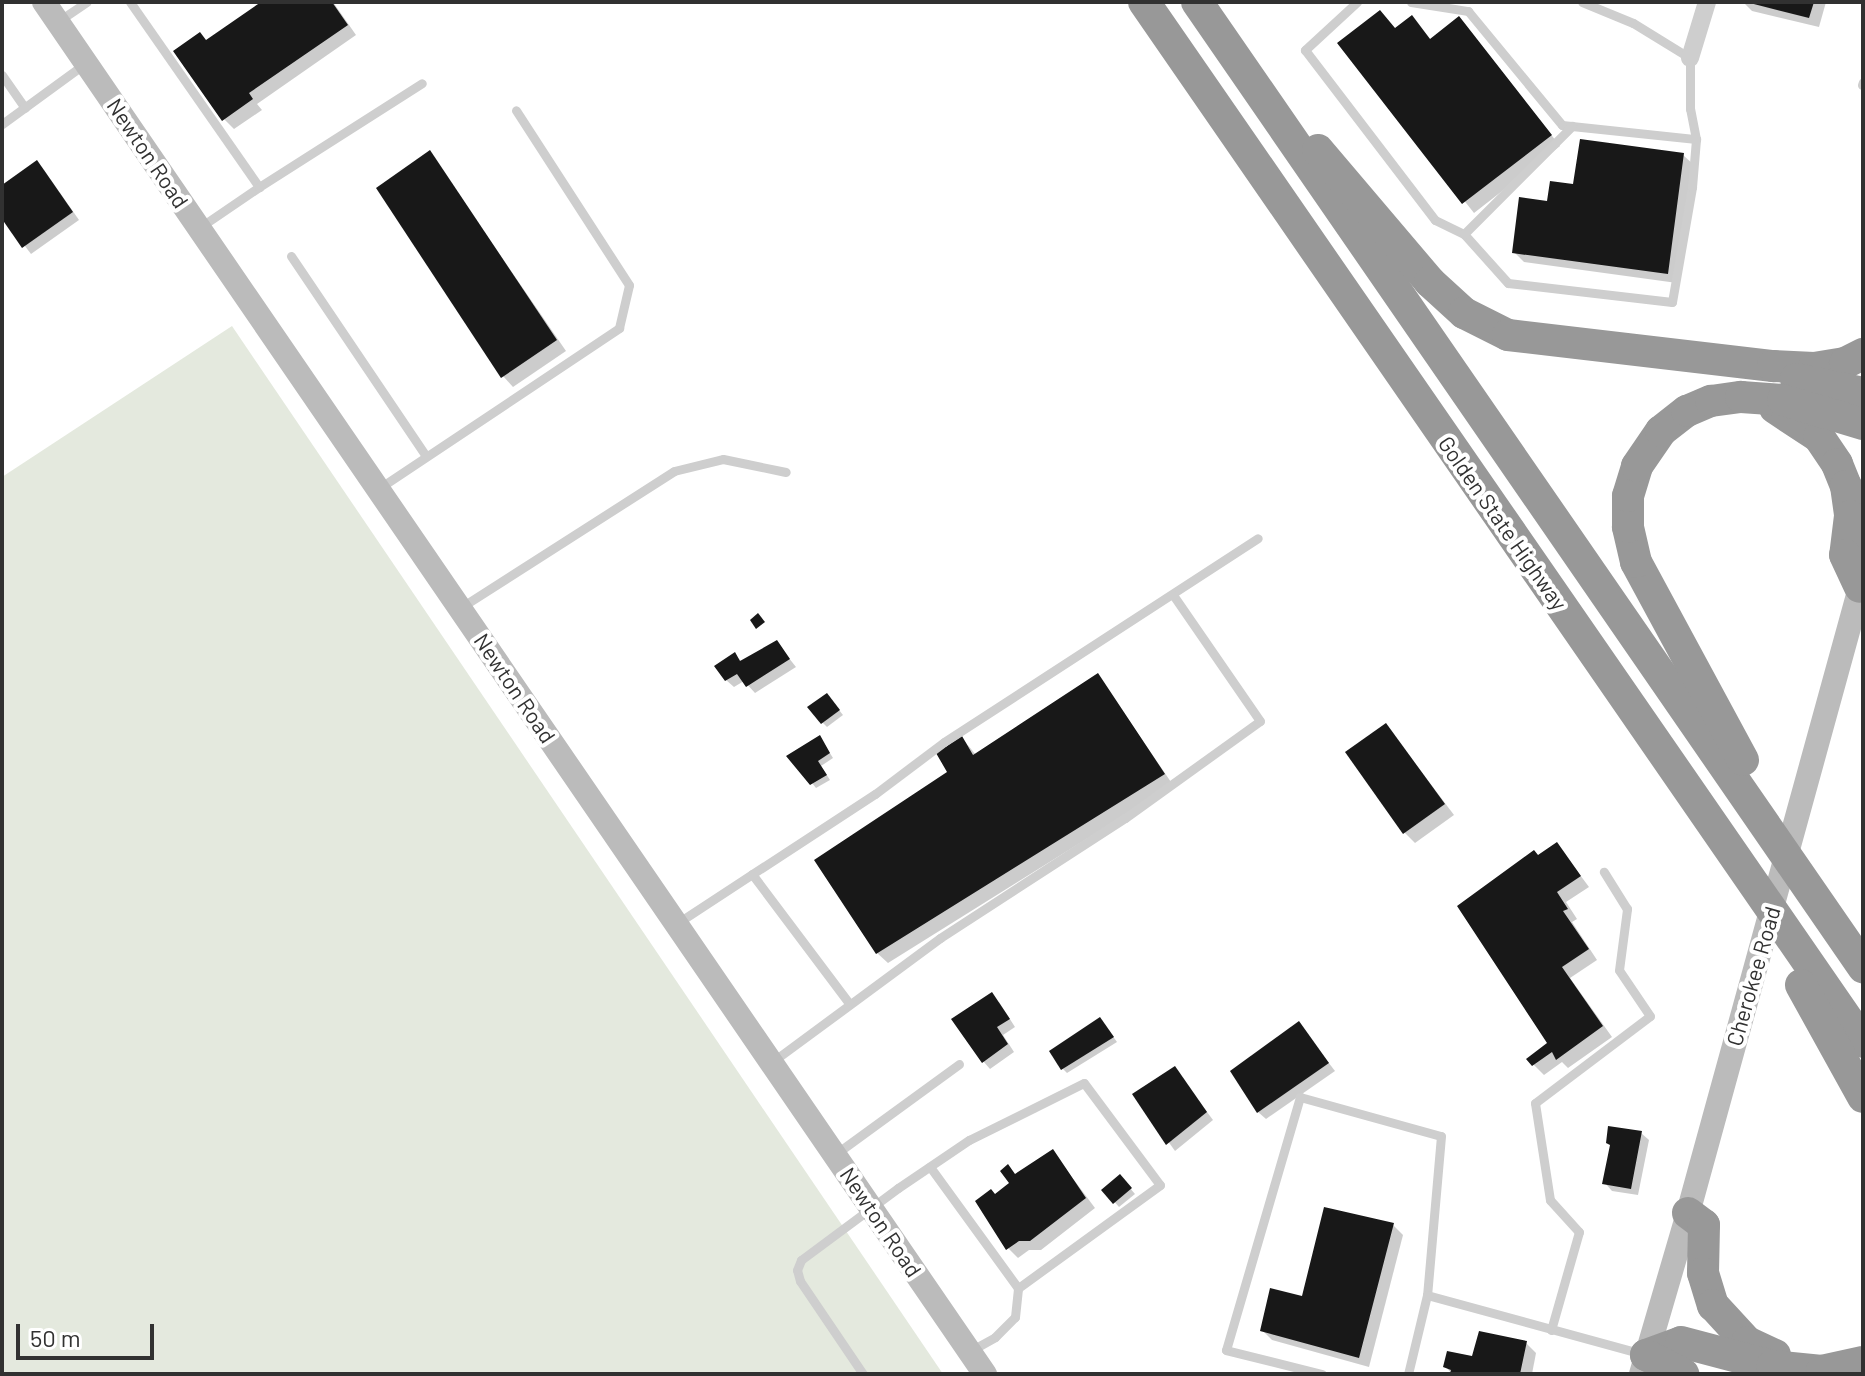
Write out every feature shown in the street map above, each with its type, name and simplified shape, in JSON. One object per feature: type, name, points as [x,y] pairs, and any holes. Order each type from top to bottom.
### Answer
[{"type":"highway","name":"Golden State Highway","points":[[1144,2],[1863,1042]]},
{"type":"highway","name":"Golden State Highway","points":[[1197,2],[1863,967]]},
{"type":"highway","points":[[1295,145],[1322,151],[1430,282],[1464,313],[1508,335],[1773,366],[1814,368],[1845,363],[1863,354]]},
{"type":"highway","points":[[1773,366],[1789,378],[1863,393]]},
{"type":"highway","points":[[1762,400],[1819,437],[1837,464],[1846,486],[1850,516],[1845,555],[1862,582]]},
{"type":"highway","points":[[1758,813],[1748,770],[1636,562],[1628,527],[1628,496],[1637,466],[1661,431],[1687,411],[1711,401],[1783,400],[1863,424]]},
{"type":"highway","points":[[1772,912],[1793,970],[1863,1097]]},
{"type":"highway","points":[[1688,1213],[1704,1225],[1703,1273],[1713,1305],[1724,1322],[1747,1342],[1778,1356],[1790,1368]]},
{"type":"highway","points":[[1643,1365],[1681,1342],[1790,1368],[1822,1371],[1863,1362]]},
{"type":"highway","points":[[1643,1365],[1683,1374]]},
{"type":"street","points":[[1690,58],[1707,2]]},
{"type":"street","name":"Newton Road","points":[[50,12],[985,1374]]},
{"type":"street","name":"Cherokee Road","points":[[1643,1365],[1862,582]]},
{"type":"lane","points":[[50,12],[87,2]]},
{"type":"lane","points":[[130,2],[259,187]]},
{"type":"lane","points":[[1357,2],[1305,50],[1435,220],[1464,234],[1508,283],[1672,302],[1692,187],[1696,139],[1690,109],[1690,58],[1633,23],[1582,2]]},
{"type":"lane","points":[[1411,2],[1468,11],[1562,125],[1696,139]]},
{"type":"lane","points":[[2,124],[86,63]]},
{"type":"lane","points":[[2,75],[25,108]]},
{"type":"lane","points":[[199,228],[422,83]]},
{"type":"lane","points":[[378,489],[619,328],[629,285],[516,110]]},
{"type":"lane","points":[[1464,234],[1572,126]]},
{"type":"lane","points":[[291,256],[426,456]]},
{"type":"lane","points":[[460,608],[674,471],[723,459],[786,472]]},
{"type":"lane","points":[[676,924],[875,794],[944,742],[1258,538]]},
{"type":"lane","points":[[772,1063],[940,938],[1125,818],[1260,721],[1173,595]]},
{"type":"lane","points":[[1551,1330],[1579,1232],[1550,1200],[1535,1103],[1650,1016],[1619,970],[1627,909],[1604,872]]},
{"type":"lane","points":[[752,874],[849,1003]]},
{"type":"lane","points":[[835,1155],[959,1064]]},
{"type":"lane","points":[[863,1374],[800,1281],[797,1270],[801,1260],[969,1140],[1084,1083],[1160,1185],[1018,1288]]},
{"type":"lane","points":[[1322,1374],[1226,1350],[1300,1097],[1441,1136],[1427,1295],[1408,1374]]},
{"type":"lane","points":[[930,1167],[1018,1288],[1015,1317],[995,1337],[970,1352]]},
{"type":"lane","points":[[1427,1295],[1551,1330],[1643,1365]]},
{"type":"shaded area","points":[[232,326],[943,1374],[2,1374],[2,477]]},
{"type":"building","points":[[261,2],[332,2],[348,25],[249,93],[253,99],[222,121],[173,51],[200,32],[206,40]]},
{"type":"building","points":[[1746,2],[1814,2],[1809,18]]},
{"type":"building","points":[[1380,10],[1395,28],[1412,15],[1430,39],[1459,16],[1552,135],[1462,204],[1337,43]]},
{"type":"building","points":[[1580,139],[1684,153],[1668,274],[1512,253],[1519,197],[1547,201],[1550,181],[1573,184]]},
{"type":"building","points":[[430,150],[557,340],[501,378],[376,188]]},
{"type":"building","points":[[37,160],[73,212],[22,248],[2,219],[2,185]]},
{"type":"building","points":[[758,613],[765,622],[756,629],[750,620]]},
{"type":"building","points":[[777,640],[790,659],[746,687],[737,674],[725,681],[714,666],[735,652],[740,661]]},
{"type":"building","points":[[1098,673],[1165,774],[876,954],[814,860],[947,772],[936,753],[962,736],[973,755]]},
{"type":"building","points":[[827,693],[840,710],[821,724],[807,707]]},
{"type":"building","points":[[1386,723],[1445,804],[1403,834],[1345,752]]},
{"type":"building","points":[[820,735],[830,753],[818,761],[827,775],[810,785],[786,756]]},
{"type":"building","points":[[1557,842],[1581,876],[1557,892],[1568,909],[1563,911],[1589,949],[1562,967],[1603,1026],[1556,1060],[1552,1052],[1532,1066],[1526,1059],[1547,1043],[1457,906],[1534,850],[1538,855]]},
{"type":"building","points":[[992,992],[1010,1019],[997,1027],[1008,1044],[982,1063],[951,1019]]},
{"type":"building","points":[[1100,1017],[1114,1037],[1061,1070],[1049,1051]]},
{"type":"building","points":[[1299,1021],[1329,1063],[1257,1113],[1230,1071]]},
{"type":"building","points":[[1175,1066],[1207,1112],[1166,1145],[1132,1094]]},
{"type":"building","points":[[1608,1126],[1642,1131],[1631,1189],[1602,1184],[1610,1145],[1606,1143]]},
{"type":"building","points":[[1053,1149],[1086,1198],[1030,1241],[1019,1241],[1006,1250],[975,1201],[991,1189],[995,1194],[1009,1183],[1000,1171],[1008,1164],[1015,1174]]},
{"type":"building","points":[[1120,1174],[1132,1188],[1113,1204],[1101,1190]]},
{"type":"building","points":[[1324,1207],[1394,1223],[1359,1358],[1260,1331],[1270,1288],[1302,1296]]},
{"type":"building","points":[[1479,1331],[1527,1341],[1520,1374],[1450,1374],[1451,1370],[1443,1367],[1447,1351],[1472,1356]]}]
